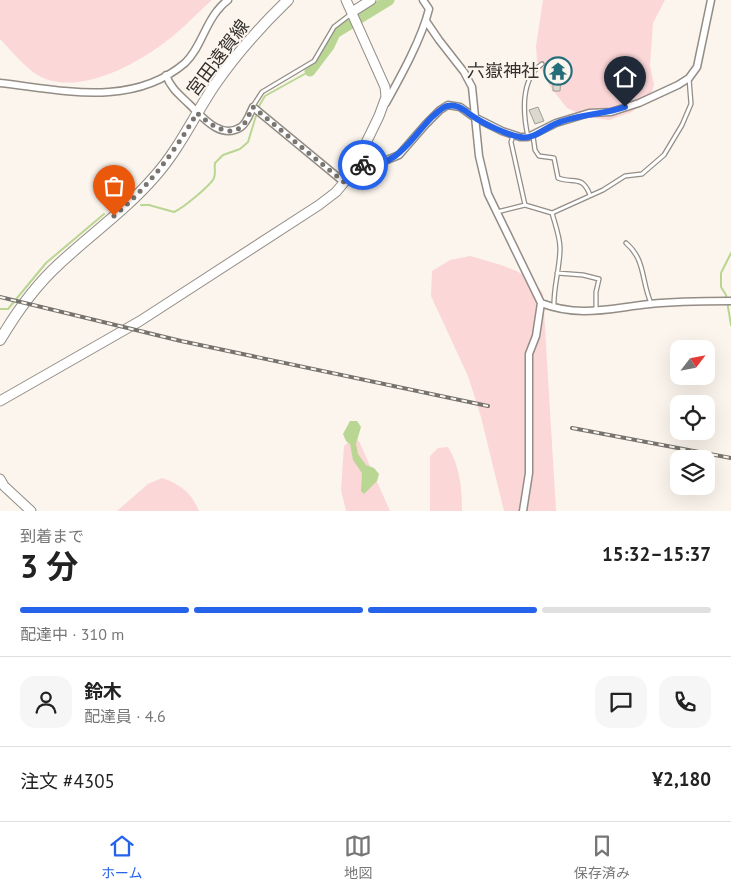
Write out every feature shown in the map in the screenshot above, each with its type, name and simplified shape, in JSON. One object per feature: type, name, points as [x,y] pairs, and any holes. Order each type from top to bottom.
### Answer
[{"type":"main road","name":"宮田遠賀線","points":[[0,340],[30,295],[56,266],[129,204],[157,174],[235,58],[253,36],[288,0]]},
{"type":"street","points":[[0,83],[102,93],[128,90],[166,75],[186,62],[196,50],[217,11],[228,0]]},
{"type":"street","points":[[346,0],[385,87],[386,97],[384,106]]},
{"type":"street","points":[[352,12],[371,0]]},
{"type":"street","points":[[0,401],[140,322],[319,205],[345,183],[357,165],[426,21],[429,9],[423,0]]},
{"type":"street","points":[[357,165],[375,165],[399,154],[440,110],[448,105],[460,107],[474,117],[513,135],[530,137],[556,123],[589,113],[610,112],[639,103],[689,78],[697,67],[711,0]]},
{"type":"street","points":[[426,21],[464,72],[472,88],[474,117],[485,184],[541,302],[536,336],[529,354],[529,473],[523,511]]},
{"type":"street","points":[[166,75],[169,84],[197,113],[213,126],[232,131],[243,126],[253,107],[345,183]]},
{"type":"street","points":[[541,302],[554,308],[570,311],[596,311],[651,304],[731,301]]},
{"type":"street","points":[[0,479],[4,486],[31,511]]},
{"type":"lane","points":[[253,107],[262,92],[314,61],[334,26],[352,12]]},
{"type":"lane","points":[[542,64],[532,74],[527,85],[524,114],[530,137],[539,156],[554,158],[558,178],[581,182],[590,196]]},
{"type":"lane","points":[[497,212],[525,204],[552,213],[603,190],[626,176],[642,174],[664,155],[682,125],[691,104],[689,78]]},
{"type":"lane","points":[[513,135],[511,142],[525,204]]},
{"type":"lane","points":[[552,213],[560,246],[554,286],[554,308]]},
{"type":"lane","points":[[626,243],[636,251],[640,260],[645,289],[651,304]]},
{"type":"lane","points":[[557,273],[583,275],[599,280],[596,292],[596,311]]},
{"type":"shaded area","points":[[0,0],[212,0],[172,37],[145,56],[100,77],[68,83],[53,81],[34,73],[0,39]]},
{"type":"shaded area","points":[[543,0],[665,0],[653,23],[650,65],[654,85],[651,95],[632,112],[609,120],[586,117],[567,108],[551,88],[537,61],[536,46]]},
{"type":"shaded area","points":[[470,256],[520,273],[537,286],[543,294],[556,511],[504,511],[481,417],[468,376],[431,296],[432,271],[450,260]]},
{"type":"shaded area","points":[[350,421],[357,421],[361,427],[356,444],[358,454],[366,465],[374,468],[379,474],[377,481],[364,494],[361,491],[362,473],[353,460],[350,444],[346,441],[343,434]]},
{"type":"shaded area","points":[[352,439],[359,441],[390,511],[346,511],[341,490],[344,446]]},
{"type":"shaded area","points":[[448,447],[460,478],[462,511],[430,511],[430,456],[438,448]]},
{"type":"shaded area","points":[[162,478],[185,490],[193,499],[199,511],[117,511],[148,484]]},
{"type":"building","points":[[553,75],[561,76],[560,91],[553,91]]},
{"type":"building","points":[[538,107],[544,121],[535,124],[529,110]]},
{"type":"waterway","points":[[310,71],[329,46],[335,33],[389,0]]},
{"type":"waterway","points":[[141,205],[149,205],[174,212],[190,202],[214,178],[215,163],[223,155],[240,149],[248,142],[259,106],[265,96],[310,71]]},
{"type":"waterway","points":[[0,309],[8,309],[46,263],[104,214]]},
{"type":"waterway","points":[[731,253],[721,273],[721,287],[726,295],[731,325]]},
{"type":"railway","points":[[0,297],[181,341],[488,406]]},
{"type":"railway","points":[[572,428],[731,458]]},
{"type":"way so far","points":[[114,216],[129,204],[157,174],[172,154],[197,113],[213,126],[232,131],[243,126],[253,107],[345,183],[357,165],[363,165]]},
{"type":"place","name":"六嶽神社","points":[[558,71]]},
{"type":"route","points":[[363,165],[375,165],[399,154],[426,124],[448,105],[460,107],[474,117],[520,138],[533,136],[556,123],[589,113],[610,112],[625,107]]}]
